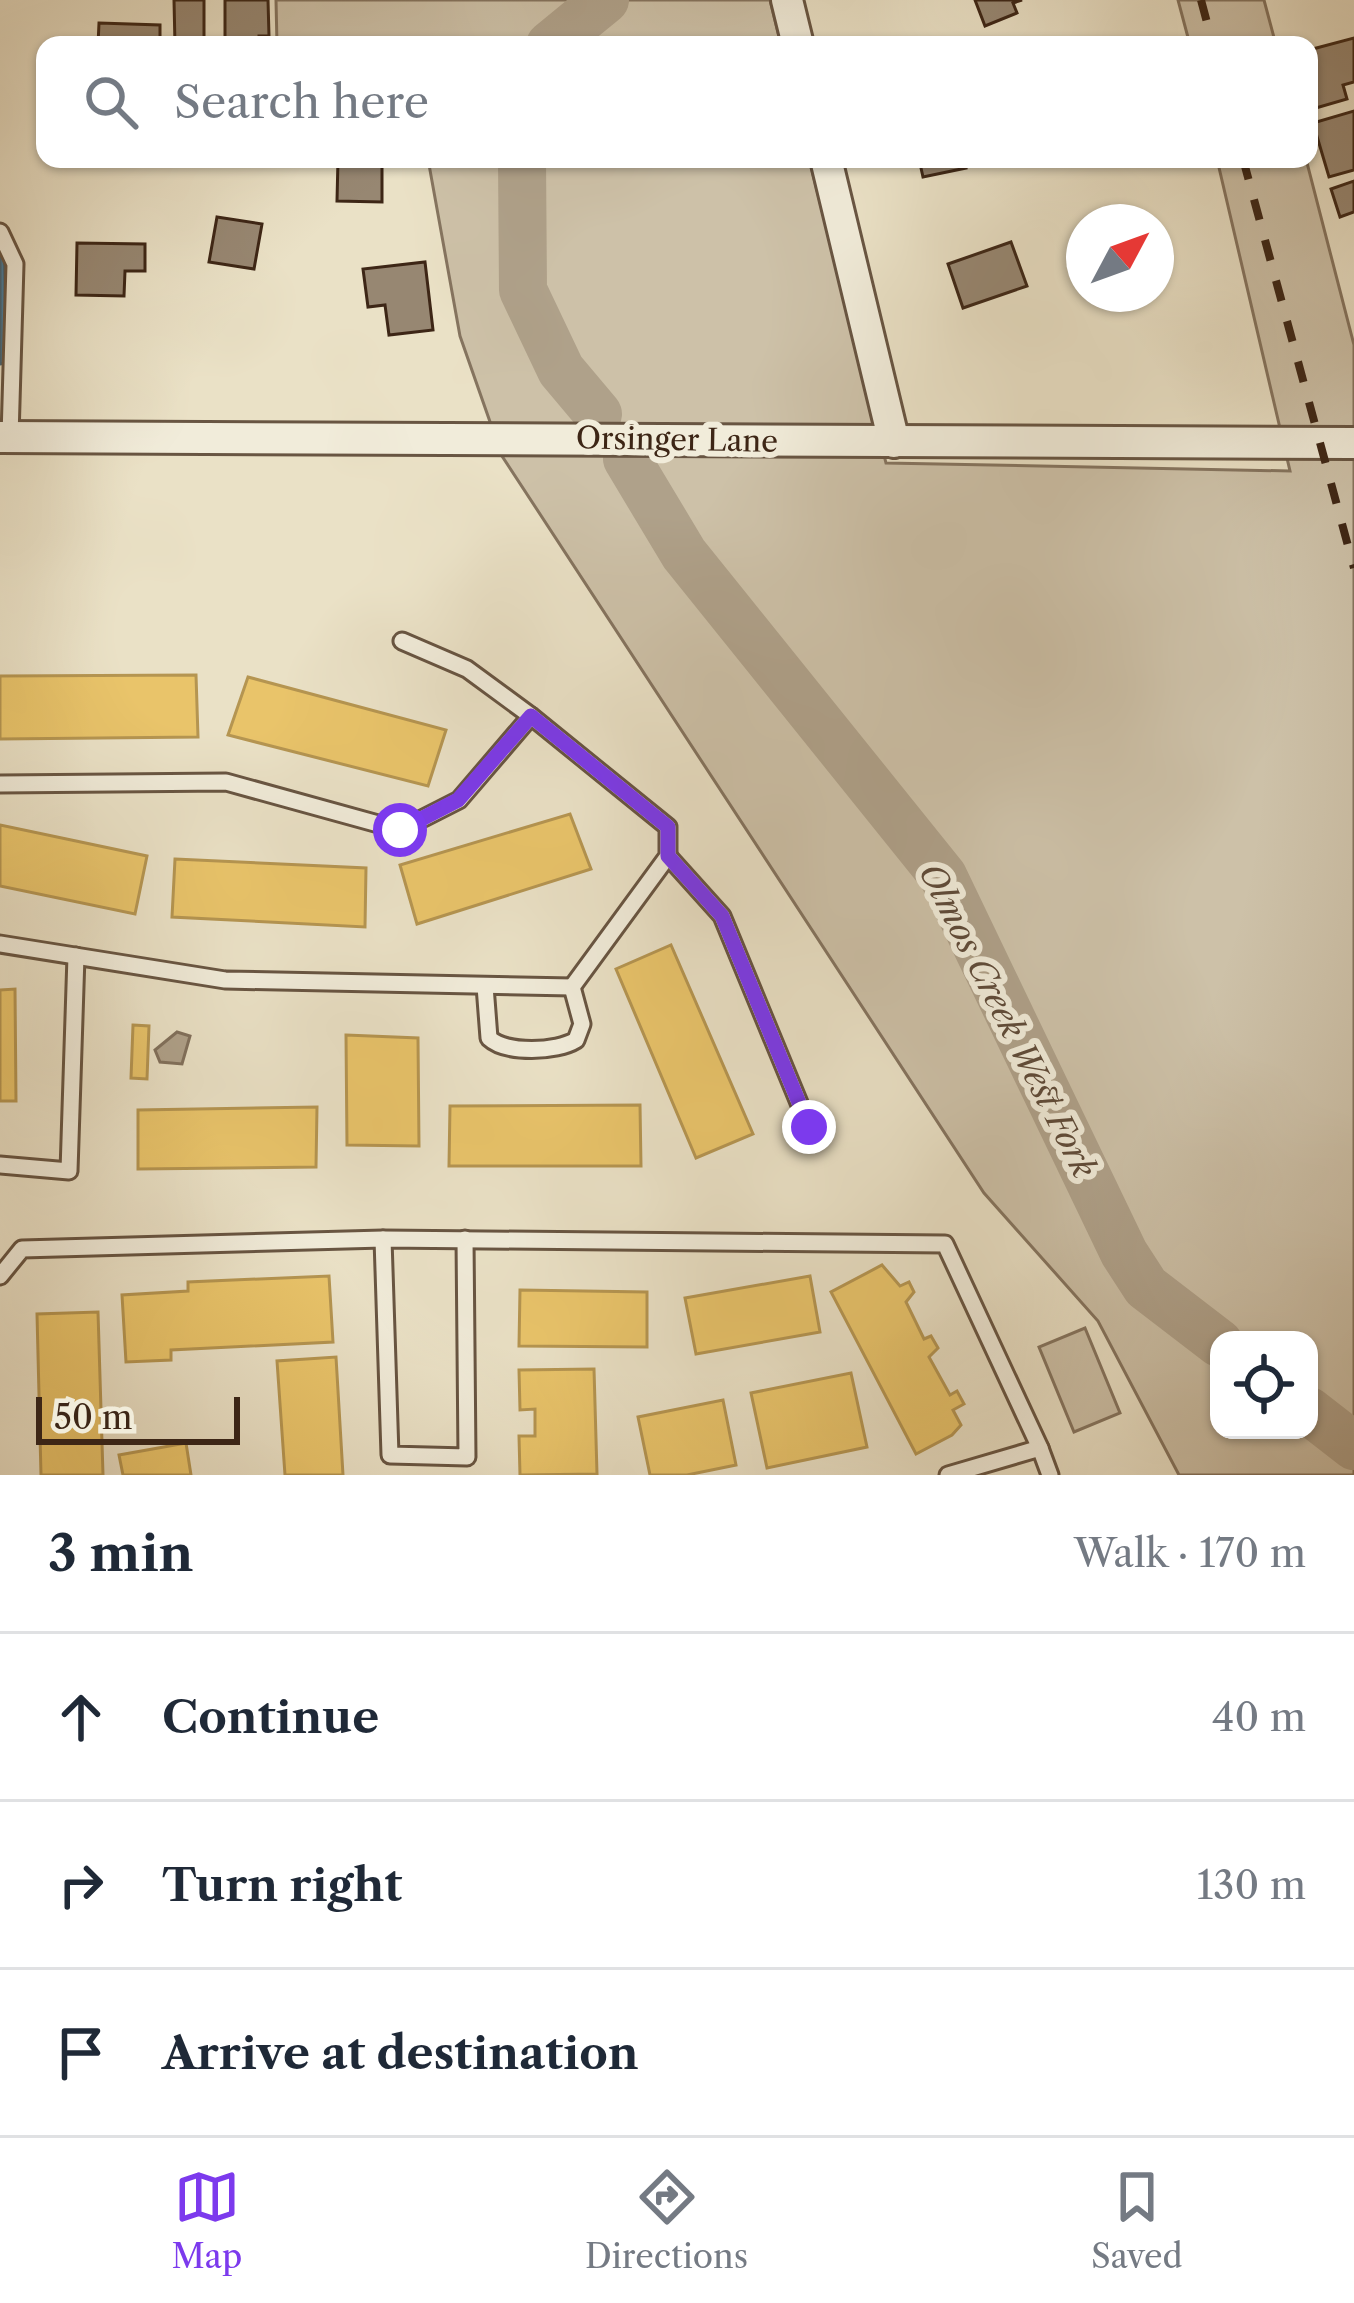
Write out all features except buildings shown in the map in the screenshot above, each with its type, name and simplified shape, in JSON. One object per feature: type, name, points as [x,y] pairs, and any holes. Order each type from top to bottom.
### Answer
[{"type":"street","points":[[787,0],[796,36]]},
{"type":"street","points":[[828,168],[894,442]]},
{"type":"street","name":"Orsinger Lane","points":[[5,437],[1354,443]]},
{"type":"lane","points":[[0,232],[15,263],[5,437]]},
{"type":"lane","points":[[402,641],[466,669],[668,827],[668,856],[572,988]]},
{"type":"lane","points":[[0,784],[226,782],[400,830],[458,800],[531,716]]},
{"type":"lane","points":[[668,856],[722,916],[809,1127]]},
{"type":"lane","points":[[0,944],[225,980],[572,988]]},
{"type":"lane","points":[[0,1165],[69,1171],[76,956]]},
{"type":"lane","points":[[485,986],[489,1038],[508,1048],[565,1046],[576,1040],[582,1024],[572,988]]},
{"type":"lane","points":[[383,1239],[390,1455],[467,1457],[465,1239]]},
{"type":"lane","points":[[0,1276],[22,1249],[383,1239],[945,1244],[1050,1475]]},
{"type":"lane","points":[[948,1475],[1040,1448]]},
{"type":"shaded area","points":[[276,0],[770,0],[779,36],[277,36]]},
{"type":"shaded area","points":[[1178,0],[1264,0],[1274,36],[1188,36]]},
{"type":"shaded area","points":[[430,168],[811,168],[886,463],[1290,471],[1219,168],[1308,168],[1354,345],[1354,1475],[1179,1475],[1098,1321],[984,1193],[502,456],[460,336]]},
{"type":"shaded area","points":[[177,1032],[190,1036],[182,1064],[160,1062],[155,1050]]},
{"type":"shaded area","points":[[1085,1328],[1120,1413],[1074,1432],[1039,1347]]},
{"type":"waterway","name":"Olmos Creek West Fork","points":[[561,36],[605,0]]},
{"type":"waterway","name":"Olmos Creek West Fork","points":[[522,168],[523,290],[561,370],[598,414]]},
{"type":"waterway","name":"Olmos Creek West Fork","points":[[627,459],[684,554],[943,876],[1124,1253],[1146,1287],[1210,1336]]},
{"type":"waterway","name":"Olmos Creek West Fork","points":[[1318,1418],[1354,1446]]},
{"type":"railway","points":[[1201,0],[1211,36]]},
{"type":"railway","points":[[1245,168],[1354,568]]},
{"type":"route","points":[[400,830],[458,800],[531,716],[668,827],[668,856],[722,916],[809,1127]]}]
